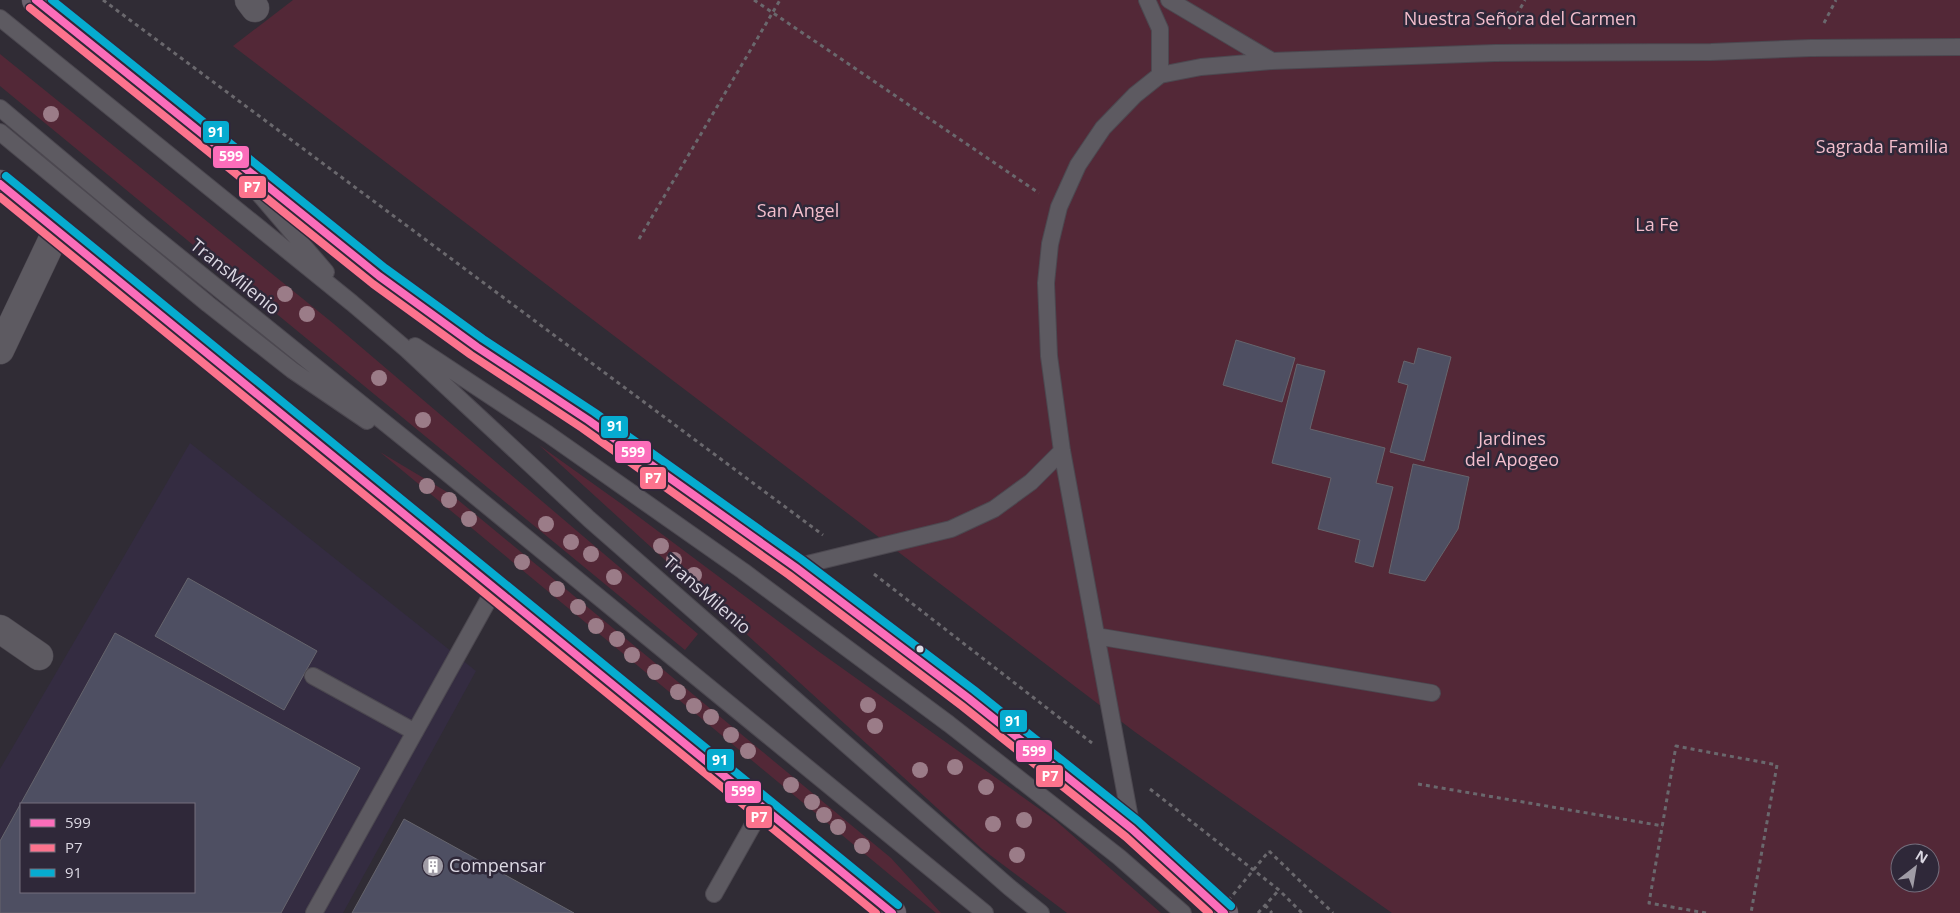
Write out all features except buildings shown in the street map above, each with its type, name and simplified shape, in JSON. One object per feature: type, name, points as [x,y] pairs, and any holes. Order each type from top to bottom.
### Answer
[{"type":"highway","points":[[36,0],[380,276],[477,346],[588,420],[795,567],[968,698],[1132,829],[1224,913]]},
{"type":"highway","points":[[0,184],[892,913]]},
{"type":"street","points":[[0,350],[56,230]]},
{"type":"street","points":[[0,629],[39,656]]},
{"type":"lane","points":[[1147,0],[1160,29],[1160,75]]},
{"type":"lane","points":[[1169,0],[1272,61]]},
{"type":"lane","name":"TransMilenio","points":[[0,18],[352,302],[406,349],[590,519],[1041,913]]},
{"type":"lane","points":[[1132,829],[1062,451],[1048,356],[1046,283],[1050,244],[1059,207],[1078,165],[1103,128],[1135,95],[1160,75],[1201,67],[1272,61],[1495,53],[1701,52],[1811,48],[1960,48]]},
{"type":"lane","name":"TransMilenio","points":[[0,108],[142,228],[448,473],[985,913]]},
{"type":"lane","name":"TransMilenio","points":[[0,132],[208,304],[292,370],[448,473]]},
{"type":"lane","name":"TransMilenio","points":[[223,151],[352,302],[426,354],[548,434],[743,571],[957,730],[1119,857],[1183,913]]},
{"type":"lane","points":[[795,567],[951,529],[994,509],[1031,482],[1062,451]]},
{"type":"lane","points":[[314,913],[495,588]]},
{"type":"lane","points":[[1096,636],[1432,693]]},
{"type":"lane","points":[[313,676],[415,732]]},
{"type":"lane","points":[[714,894],[763,807]]},
{"type":"path","points":[[103,0],[848,554],[1279,890],[1302,913]]},
{"type":"path","points":[[754,0],[1059,207]]},
{"type":"path","points":[[639,239],[780,0]]},
{"type":"path","points":[[1706,913],[1649,903],[1676,746],[1777,765],[1751,913]]},
{"type":"path","points":[[1418,784],[1662,826]]},
{"type":"path","points":[[1218,913],[1269,851],[1333,913]]},
{"type":"path","points":[[1258,913],[1279,890]]},
{"type":"path","points":[[1265,905],[1272,913]]},
{"type":"shaded area","points":[[190,443],[476,671],[343,913],[0,913],[0,769]]},
{"type":"green space","name":"Jardines del Apogeo","points":[[293,0],[1960,0],[1960,913],[1392,913],[1135,732],[233,46]]},
{"type":"green space","points":[[0,54],[334,324],[698,634],[685,650],[0,86]]},
{"type":"green space","points":[[539,445],[623,505],[818,651],[1055,820],[1161,913],[1067,913],[982,849]]},
{"type":"green space","points":[[380,452],[452,495],[891,858],[941,913],[936,913]]},
{"type":"transit line","name":"599","points":[[36,0],[379,276],[477,347],[588,420],[795,567],[968,698],[1132,829],[1224,913]]},
{"type":"transit line","name":"91","points":[[52,0],[385,268],[483,339],[594,412],[801,559],[974,690],[1138,821],[1231,906]]},
{"type":"transit line","name":"P7","points":[[30,8],[373,284],[471,355],[582,428],[789,575],[962,706],[1126,837],[1209,913]]},
{"type":"transit line","name":"91","points":[[6,176],[898,905]]},
{"type":"transit line","name":"599","points":[[0,184],[892,913]]},
{"type":"transit line","name":"P7","points":[[0,197],[876,913]]},
{"type":"place","name":"Compensar","points":[[433,866]]},
{"type":"park label","name":"Nuestra Señora del Carmen","points":[[1520,19]]},
{"type":"park label","name":"Sagrada Familia","points":[[1882,147]]},
{"type":"park label","name":"San Angel","points":[[798,211]]},
{"type":"park label","name":"La Fe","points":[[1657,225]]}]
